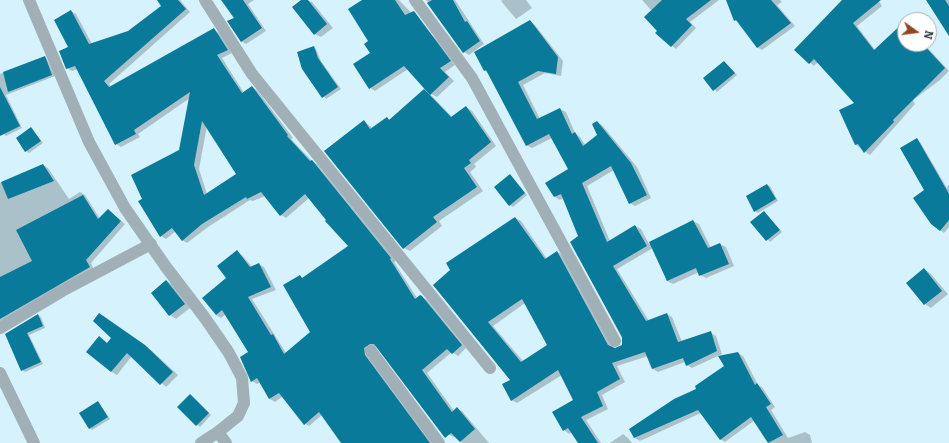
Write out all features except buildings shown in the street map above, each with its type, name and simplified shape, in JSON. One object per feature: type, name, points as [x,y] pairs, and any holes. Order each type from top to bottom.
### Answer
[{"type":"street","points":[[29,0],[89,142],[125,208],[205,318],[229,353],[242,378],[244,403],[238,416],[201,443]]},
{"type":"street","points":[[205,0],[252,74],[490,368]]},
{"type":"street","points":[[415,0],[472,78],[615,341]]},
{"type":"street","points":[[0,328],[62,291],[151,244]]},
{"type":"street","points":[[371,351],[439,443]]},
{"type":"street","points":[[0,373],[34,443]]},
{"type":"street","points":[[218,432],[226,443]]}]
